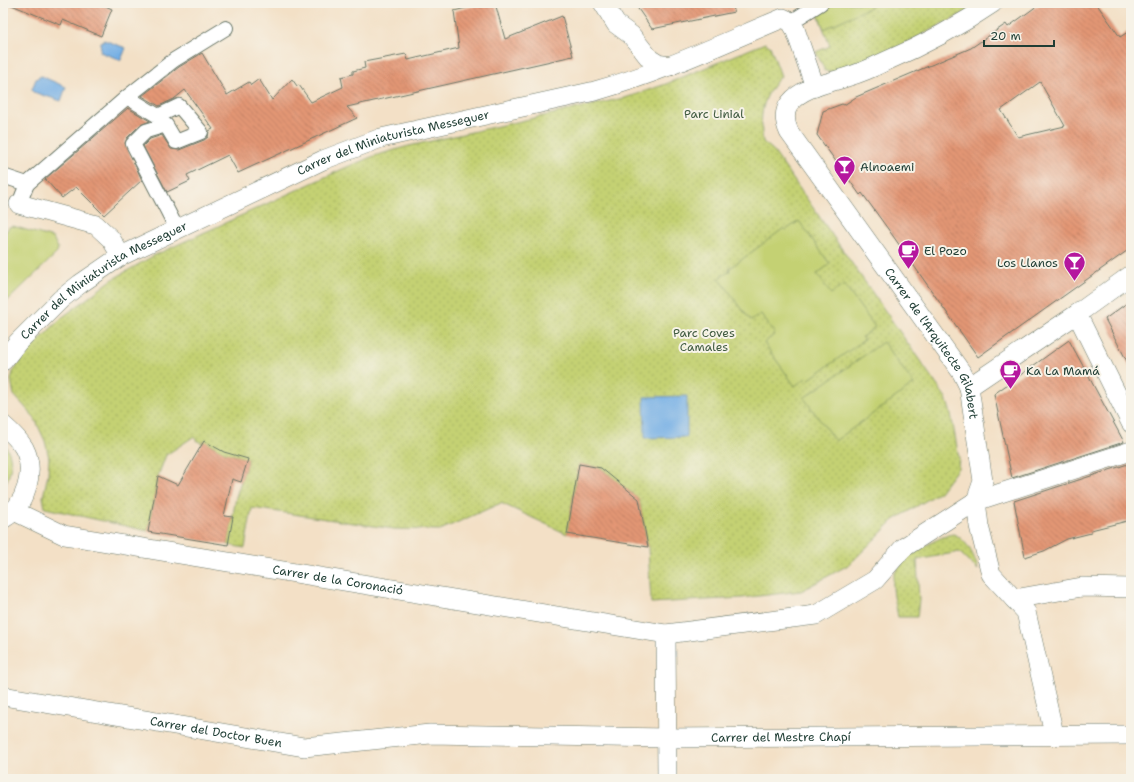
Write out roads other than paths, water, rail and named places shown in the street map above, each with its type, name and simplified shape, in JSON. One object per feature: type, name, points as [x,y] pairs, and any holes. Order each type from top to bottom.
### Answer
[{"type":"street","points":[[603,3],[616,24],[631,36],[650,59],[658,64],[670,66]]},
{"type":"street","name":"Carrer del Miniaturista Messeguer","points":[[3,361],[18,342],[61,299],[121,256],[177,228],[323,160],[381,138],[595,91],[643,77],[784,14],[821,3]]},
{"type":"street","points":[[784,14],[795,29],[815,88],[848,77],[914,49],[960,26],[993,3]]},
{"type":"street","points":[[121,256],[111,239],[96,225],[19,204],[27,184],[127,97],[174,60],[226,28]]},
{"type":"street","name":"Carrer de l'Arquitecte Gilabert","points":[[815,88],[802,93],[790,102],[786,110],[786,125],[962,373],[969,387],[983,481],[976,501],[979,526],[991,574],[1026,612],[1054,734]]},
{"type":"street","points":[[127,97],[158,116],[179,106],[201,132],[176,142],[166,125],[146,131],[133,144],[177,228]]},
{"type":"street","points":[[3,176],[27,184]]},
{"type":"street","points":[[969,387],[1077,314],[1131,275]]},
{"type":"street","points":[[1077,314],[1131,424]]},
{"type":"street","points":[[3,425],[15,435],[24,449],[29,466],[28,483],[22,500],[7,518]]},
{"type":"street","name":"Carrer de la Coronació","points":[[7,518],[64,534],[666,634],[816,615],[875,580],[903,548],[976,501],[1131,451]]},
{"type":"street","points":[[1014,599],[1082,588],[1131,588]]},
{"type":"street","points":[[666,634],[667,779]]},
{"type":"street","name":"Carrer del Doctor Buen","points":[[3,696],[304,747],[430,734]]},
{"type":"street","name":"Carrer del Mestre Chapí","points":[[430,734],[667,738],[1054,734],[1131,735]]},
{"type":"water","points":[[104,40],[126,48],[121,60],[100,52],[100,43]]},
{"type":"water","points":[[41,76],[66,87],[61,101],[33,92],[32,89],[36,79]]},
{"type":"water","points":[[687,396],[687,437],[645,438],[644,397]]},
{"type":"place","name":"Alnoaemi","points":[[845,186]]},
{"type":"place","name":"El Pozo","points":[[909,270]]},
{"type":"place","name":"Los Llanos","points":[[1074,282]]},
{"type":"place","name":"Ka La Mamá","points":[[1010,390]]},
{"type":"park label","name":"Parc Linial","points":[[714,114]]},
{"type":"park label","name":"Parc Coves Camales","points":[[704,340]]}]
